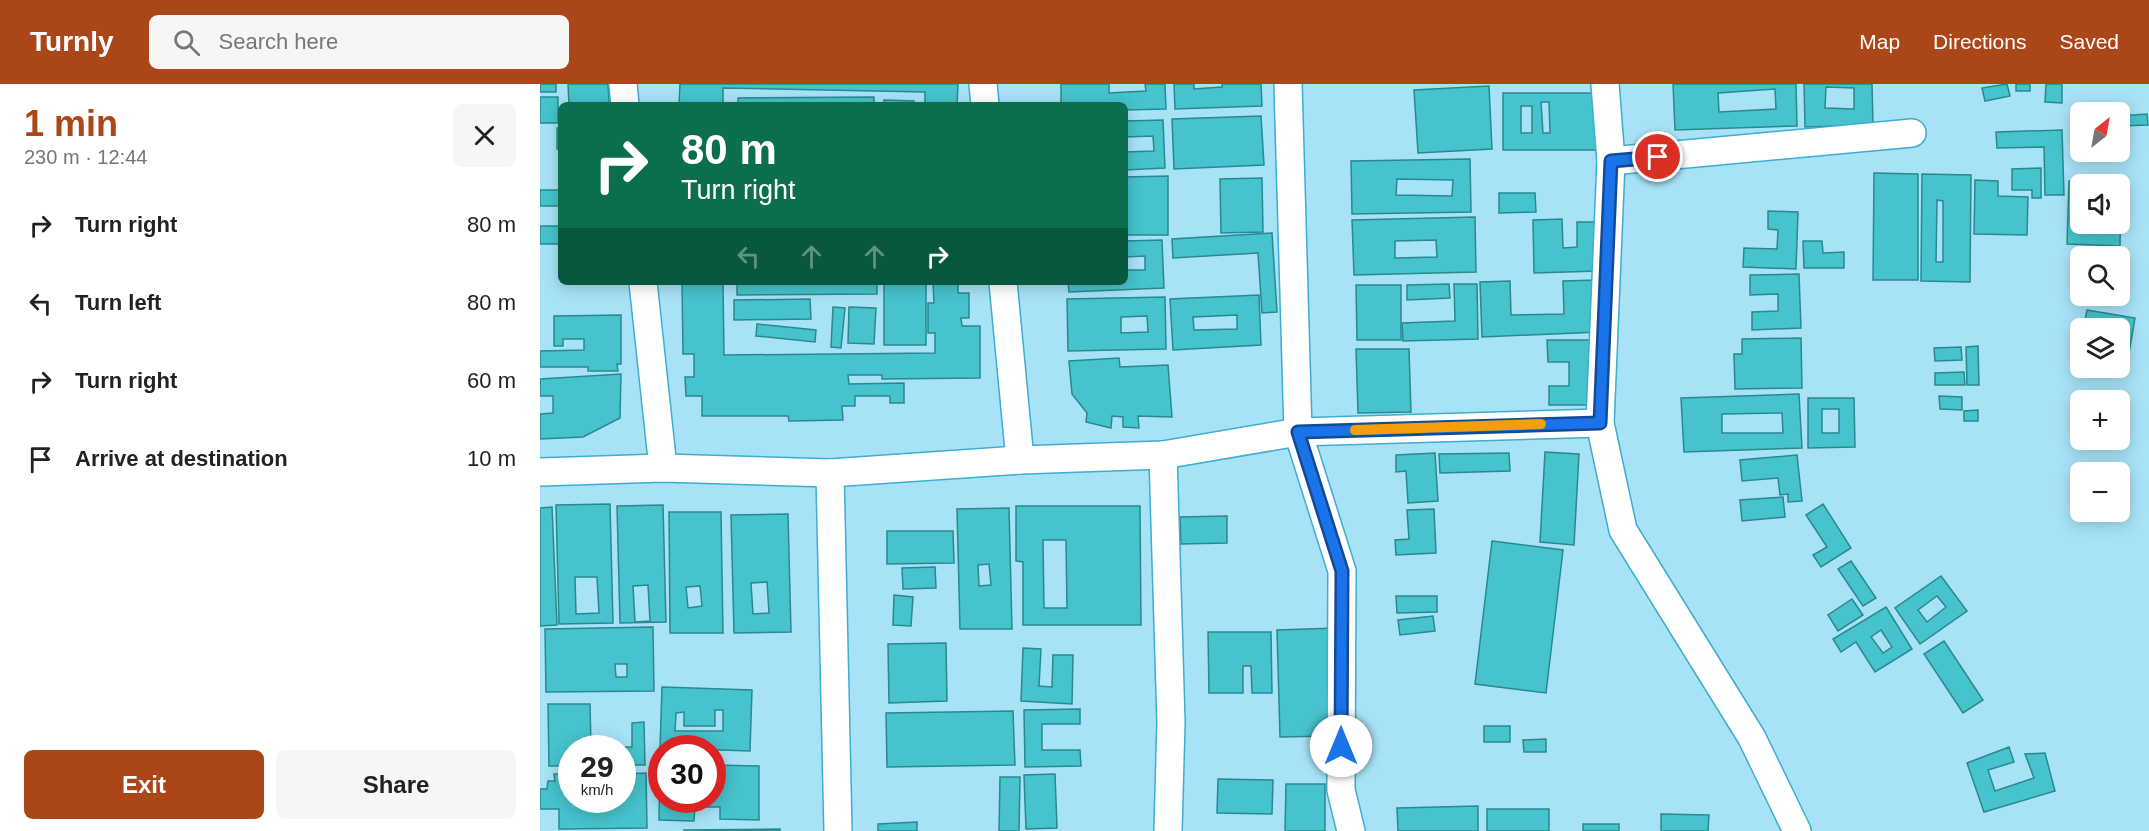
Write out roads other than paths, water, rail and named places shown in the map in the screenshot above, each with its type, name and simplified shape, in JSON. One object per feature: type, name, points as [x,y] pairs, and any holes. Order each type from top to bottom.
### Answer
[{"type":"street","points":[[623,84],[625,102]]},
{"type":"street","points":[[983,84],[985,102]]},
{"type":"street","points":[[1288,84],[1298,432],[1342,571],[1341,790],[1351,831]]},
{"type":"street","points":[[1605,84],[1611,161],[1600,423],[1623,530],[1752,738],[1797,831]]},
{"type":"street","points":[[1611,161],[1912,134]]},
{"type":"street","points":[[644,285],[663,468]]},
{"type":"street","points":[[1003,285],[1020,460]]},
{"type":"street","points":[[540,472],[663,468],[830,473],[1020,460],[1163,454],[1298,432],[1600,423]]},
{"type":"street","points":[[1163,454],[1172,722],[1168,831]]},
{"type":"street","points":[[830,473],[838,831]]}]
